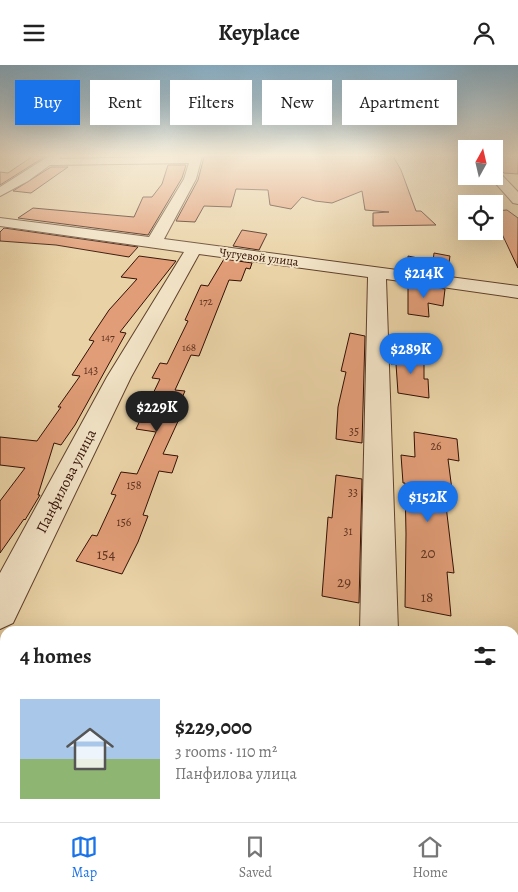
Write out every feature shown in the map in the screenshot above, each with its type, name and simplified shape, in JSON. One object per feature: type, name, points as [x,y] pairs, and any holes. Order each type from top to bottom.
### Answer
[{"type":"street","points":[[154,243],[183,191]]},
{"type":"street","points":[[508,191],[514,203]]},
{"type":"street","name":"Чугуевой улица","points":[[2,226],[194,248],[518,292]]},
{"type":"street","name":"Панфилова улица","points":[[0,610],[119,377],[194,248]]},
{"type":"street","points":[[377,272],[379,626]]},
{"type":"building","points":[[156,191],[174,191],[148,235],[18,218],[33,208],[134,217],[143,197],[152,197]]},
{"type":"building","points":[[192,191],[235,191],[231,207],[204,206],[195,222],[176,221]]},
{"type":"building","points":[[268,191],[361,191],[332,203],[302,197],[291,209],[270,205]]},
{"type":"building","points":[[362,191],[409,191],[416,211],[421,211],[436,225],[373,226],[373,213],[389,212],[365,210]]},
{"type":"building","points":[[503,210],[507,210],[518,218],[518,268],[503,236]]},
{"type":"building","points":[[4,228],[138,247],[129,257],[56,245],[0,241],[0,232]]},
{"type":"building","points":[[242,230],[267,234],[259,250],[233,246]]},
{"type":"building","points":[[434,253],[450,256],[447,275],[408,269],[408,256],[433,261]]},
{"type":"building","points":[[139,256],[176,261],[120,332],[126,333],[75,425],[61,445],[54,443],[38,495],[40,495],[25,520],[0,553],[0,501],[25,468],[0,465],[0,437],[37,441],[80,376],[72,375],[94,341],[89,340],[109,310],[137,279],[121,277]]},
{"type":"building","points":[[224,259],[252,263],[250,269],[246,268],[241,281],[229,280],[199,356],[191,355],[175,390],[185,391],[174,416],[180,417],[163,454],[178,456],[172,473],[159,471],[143,515],[148,516],[138,542],[122,574],[76,561],[92,535],[97,536],[116,495],[111,494],[121,472],[137,474],[156,432],[136,429],[160,379],[152,378],[160,363],[167,364],[188,321],[185,320],[201,285],[208,286]]},
{"type":"building","points":[[408,284],[445,289],[443,306],[428,303],[429,317],[408,314]]},
{"type":"building","points":[[350,333],[365,336],[362,443],[336,439],[338,407],[346,372],[341,371]]},
{"type":"building","points":[[390,352],[424,357],[424,379],[428,379],[429,398],[398,393],[396,364],[391,364]]},
{"type":"building","points":[[414,432],[457,439],[459,461],[448,459],[452,490],[444,489],[454,573],[447,572],[451,616],[405,607],[405,483],[403,483],[401,455],[415,457]]},
{"type":"building","points":[[336,475],[362,479],[359,603],[322,596],[328,517],[332,518]]}]
